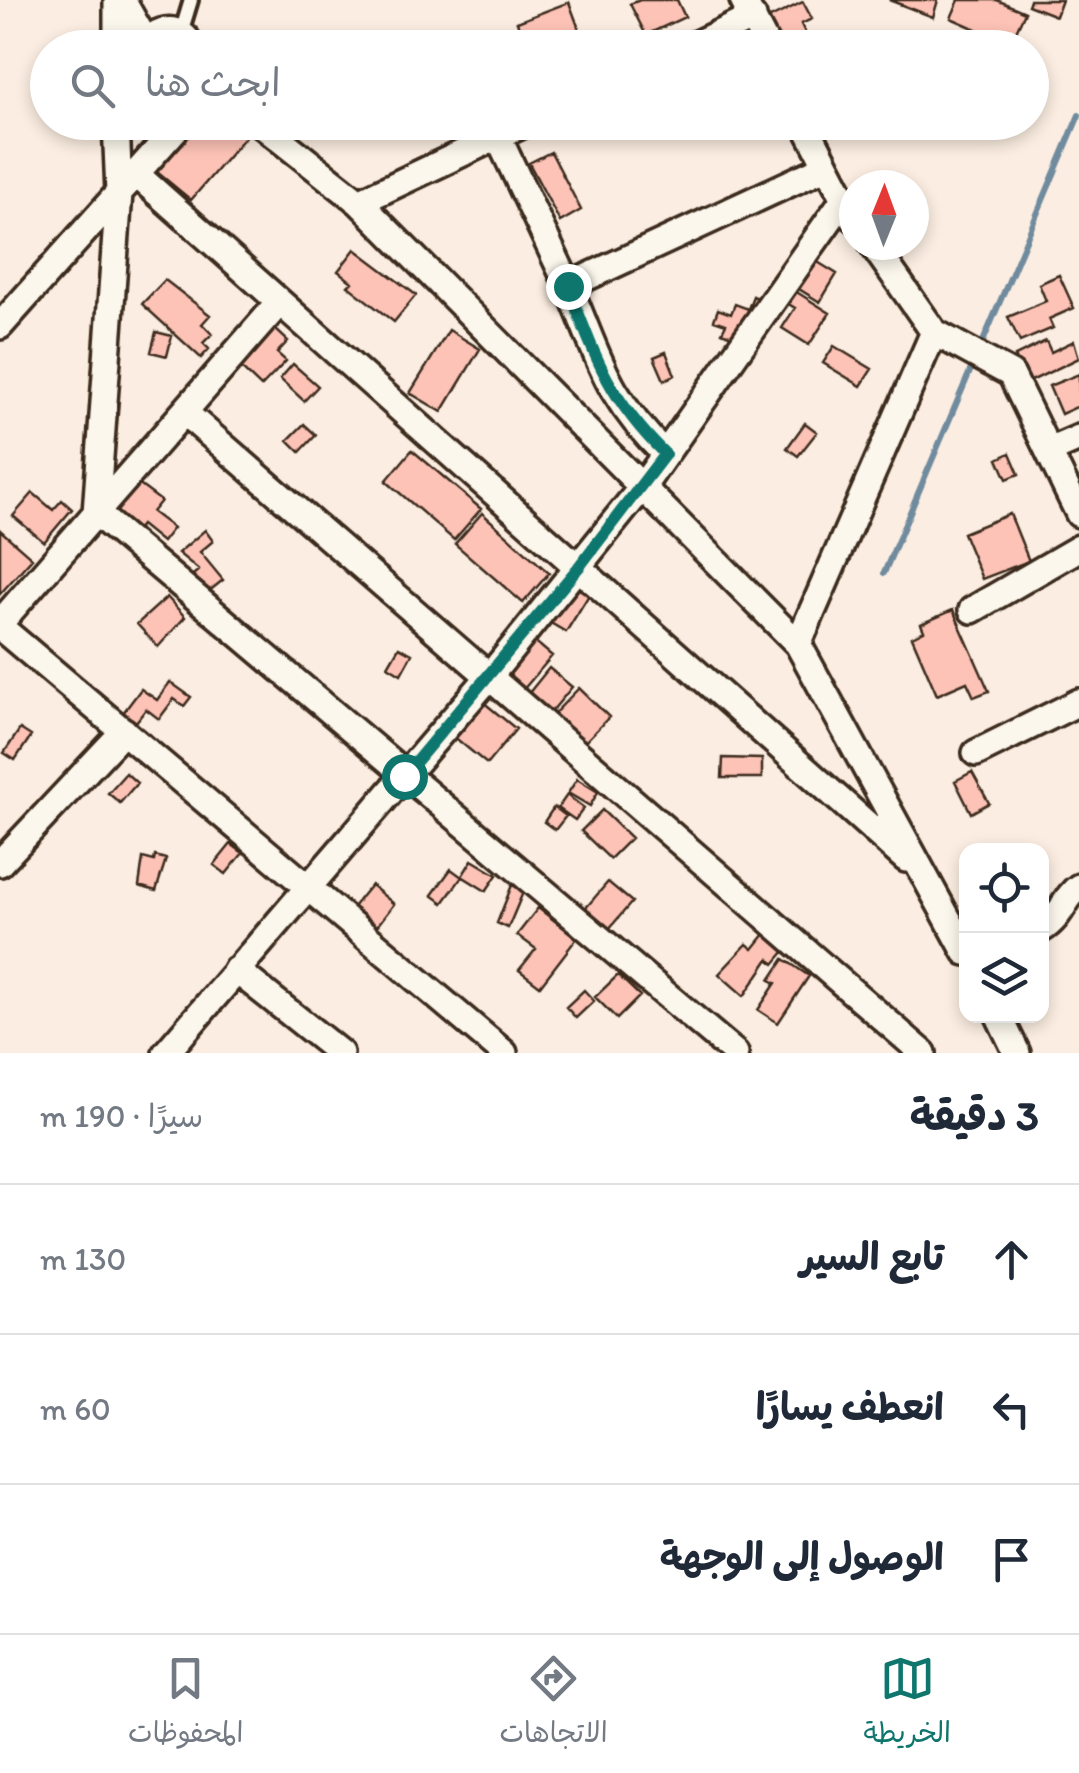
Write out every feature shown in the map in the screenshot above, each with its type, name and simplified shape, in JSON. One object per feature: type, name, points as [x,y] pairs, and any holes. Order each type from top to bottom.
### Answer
[{"type":"street","points":[[119,0],[137,30]]},
{"type":"street","points":[[117,30],[119,0]]},
{"type":"street","points":[[715,30],[748,8]]},
{"type":"street","points":[[96,512],[127,184],[119,140]]},
{"type":"street","points":[[159,148],[161,140]]},
{"type":"street","points":[[0,326],[166,140]]},
{"type":"street","points":[[280,140],[358,202],[798,644],[959,940]]},
{"type":"street","points":[[358,202],[475,140]]},
{"type":"street","points":[[499,140],[568,286],[602,375],[628,418],[665,454]]},
{"type":"street","points":[[813,140],[839,193]]},
{"type":"street","points":[[568,286],[825,166]]},
{"type":"street","points":[[127,184],[279,303],[920,871]]},
{"type":"street","points":[[166,1053],[578,568],[839,222]]},
{"type":"street","points":[[884,260],[934,332],[1011,374],[1079,514]]},
{"type":"street","points":[[279,303],[0,625],[504,1053]]},
{"type":"street","points":[[798,644],[934,332]]},
{"type":"street","points":[[184,412],[924,1053]]},
{"type":"street","points":[[1049,451],[1079,438]]},
{"type":"street","points":[[96,512],[735,1053]]},
{"type":"street","points":[[972,610],[1079,548]]},
{"type":"street","points":[[976,753],[1079,702]]},
{"type":"street","points":[[0,863],[124,731]]},
{"type":"street","points":[[1049,925],[1060,918],[1072,891],[1079,887]]},
{"type":"street","points":[[236,970],[340,1053]]},
{"type":"street","points":[[1003,1023],[1018,1053]]},
{"type":"lane","points":[[187,30],[191,0]]},
{"type":"building","points":[[640,0],[677,0],[685,17],[657,30],[643,30],[630,4]]},
{"type":"building","points":[[889,0],[938,0],[933,17]]},
{"type":"building","points":[[959,0],[997,0],[1025,12],[1017,30],[978,30],[951,18]]},
{"type":"building","points":[[1030,0],[1062,0],[1056,16],[1028,5]]},
{"type":"building","points":[[569,2],[579,30],[520,30],[517,22]]},
{"type":"building","points":[[803,2],[812,19],[801,24],[804,30],[768,30],[764,21]]},
{"type":"building","points":[[184,140],[242,140],[191,200],[157,172]]},
{"type":"building","points":[[551,152],[581,210],[560,222],[529,163]]},
{"type":"building","points":[[355,249],[416,295],[394,322],[348,286],[352,282],[338,271]]},
{"type":"building","points":[[816,261],[837,274],[820,302],[799,289]]},
{"type":"building","points":[[1059,275],[1074,308],[1049,319],[1053,328],[1020,342],[1008,317],[1046,301],[1039,284]]},
{"type":"building","points":[[165,280],[210,315],[202,324],[212,334],[203,343],[209,349],[201,358],[142,304]]},
{"type":"building","points":[[795,291],[830,313],[809,345],[782,328],[795,308],[787,303]]},
{"type":"building","points":[[753,296],[760,299],[744,341],[722,332],[726,324],[714,320],[718,309],[731,314],[735,304],[748,309]]},
{"type":"building","points":[[274,328],[288,341],[277,353],[286,361],[261,387],[239,366]]},
{"type":"building","points":[[449,330],[480,349],[442,412],[410,393]]},
{"type":"building","points":[[156,332],[172,336],[167,356],[151,352]]},
{"type":"building","points":[[1046,341],[1051,352],[1074,341],[1079,358],[1027,383],[1015,356]]},
{"type":"building","points":[[834,346],[872,369],[861,386],[823,363]]},
{"type":"building","points":[[666,352],[675,375],[664,380],[654,357]]},
{"type":"building","points":[[293,364],[318,386],[304,401],[280,379]]},
{"type":"building","points":[[1079,374],[1079,406],[1061,414],[1049,386]]},
{"type":"building","points":[[805,423],[817,432],[798,456],[787,448]]},
{"type":"building","points":[[304,424],[316,435],[300,452],[288,440]]},
{"type":"building","points":[[412,450],[481,509],[454,540],[386,481]]},
{"type":"building","points":[[1010,453],[1019,474],[1007,479],[998,459]]},
{"type":"building","points":[[133,480],[161,501],[152,512],[173,528],[162,542],[141,525],[135,532],[108,512]]},
{"type":"building","points":[[33,493],[53,510],[62,500],[72,509],[44,542],[13,516]]},
{"type":"building","points":[[482,513],[549,573],[523,603],[455,544]]},
{"type":"building","points":[[1010,514],[1029,561],[982,579],[963,533]]},
{"type":"building","points":[[0,530],[32,558],[0,594]]},
{"type":"building","points":[[205,530],[213,541],[200,552],[223,580],[203,596],[188,579],[199,570],[178,553]]},
{"type":"building","points":[[572,585],[589,595],[566,632],[549,622]]},
{"type":"building","points":[[167,597],[185,617],[158,647],[137,624]]},
{"type":"building","points":[[953,610],[989,691],[974,697],[967,682],[937,695],[912,637],[924,631],[921,624]]},
{"type":"building","points":[[532,639],[552,656],[522,691],[502,673]]},
{"type":"building","points":[[399,647],[412,654],[401,674],[388,666]]},
{"type":"building","points":[[549,668],[572,687],[547,717],[524,699]]},
{"type":"building","points":[[170,682],[191,697],[184,706],[174,699],[159,719],[146,709],[136,722],[123,713],[141,689],[157,700]]},
{"type":"building","points":[[579,688],[609,717],[578,749],[548,720]]},
{"type":"building","points":[[482,701],[516,729],[487,764],[453,736]]},
{"type":"building","points":[[20,729],[31,736],[15,760],[4,753]]},
{"type":"building","points":[[723,758],[762,759],[762,778],[722,778]]},
{"type":"building","points":[[972,772],[989,803],[971,813],[955,781]]},
{"type":"building","points":[[126,773],[137,783],[120,803],[108,793]]},
{"type":"building","points":[[577,779],[598,792],[590,806],[568,793]]},
{"type":"building","points":[[567,795],[584,808],[575,820],[558,808]]},
{"type":"building","points":[[554,807],[566,816],[555,830],[544,822]]},
{"type":"building","points":[[602,810],[631,838],[610,859],[581,831]]},
{"type":"building","points":[[231,844],[243,853],[226,874],[214,865]]},
{"type":"building","points":[[155,856],[166,859],[156,891],[139,886],[143,858],[154,861]]},
{"type":"building","points":[[472,860],[497,875],[486,891],[462,876]]},
{"type":"building","points":[[451,869],[462,877],[443,903],[432,895]]},
{"type":"building","points":[[608,882],[632,902],[608,930],[584,910]]},
{"type":"building","points":[[371,885],[394,904],[377,926],[353,907]]},
{"type":"building","points":[[512,885],[524,890],[508,928],[497,923]]},
{"type":"building","points":[[538,908],[577,938],[540,986],[519,970],[536,949],[517,935]]},
{"type":"building","points":[[765,934],[785,951],[774,964],[769,959],[744,996],[719,974],[747,944],[753,949]]},
{"type":"building","points":[[784,959],[809,976],[778,1023],[758,1010],[776,983],[770,980]]},
{"type":"building","points":[[618,975],[640,996],[617,1019],[595,997]]},
{"type":"building","points":[[584,990],[594,1001],[576,1018],[566,1007]]},
{"type":"waterway","points":[[979,351],[1079,115]]},
{"type":"waterway","points":[[884,573],[974,362]]},
{"type":"route","points":[[404,776],[578,568],[665,454],[628,418],[602,375],[568,286]]}]
